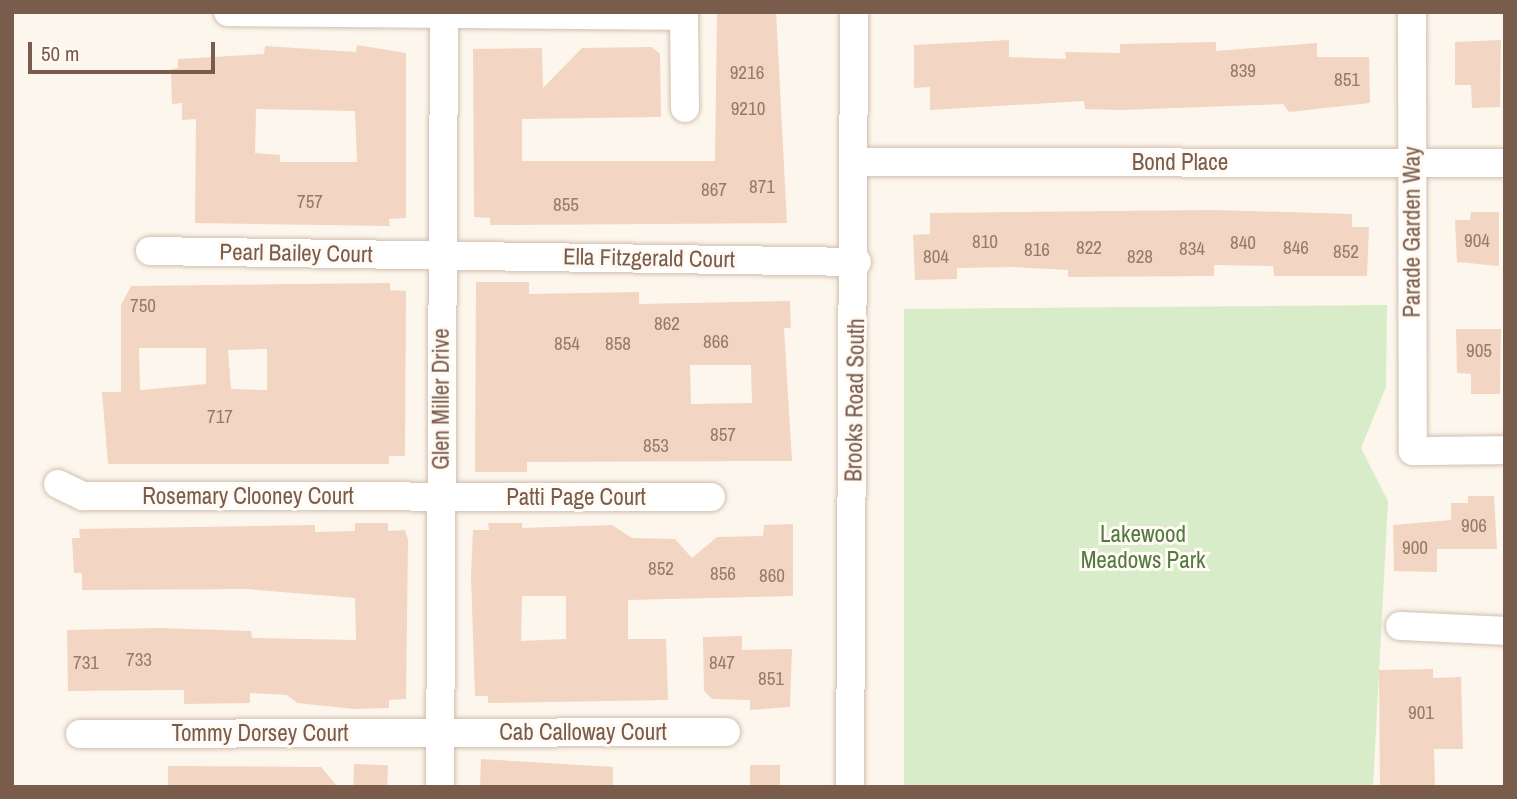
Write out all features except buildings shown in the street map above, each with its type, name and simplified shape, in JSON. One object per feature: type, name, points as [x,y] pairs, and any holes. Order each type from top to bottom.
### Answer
[{"type":"street","points":[[228,12],[684,14],[685,108]]},
{"type":"street","name":"Brooks Road South","points":[[850,787],[857,261],[854,12]]},
{"type":"street","name":"Parade Garden Way","points":[[1412,12],[1413,451],[1505,450]]},
{"type":"street","name":"Glen Miller Drive","points":[[440,787],[444,14]]},
{"type":"street","name":"Bond Place","points":[[855,162],[1505,163]]},
{"type":"street","name":"Pearl Bailey Court","points":[[150,251],[442,255]]},
{"type":"street","name":"Ella Fitzgerald Court","points":[[442,255],[857,261]]},
{"type":"street","name":"Rosemary Clooney Court","points":[[58,484],[83,496],[440,497]]},
{"type":"street","name":"Patti Page Court","points":[[440,497],[711,497]]},
{"type":"street","points":[[1400,626],[1505,631]]},
{"type":"street","name":"Cab Calloway Court","points":[[440,733],[726,732]]},
{"type":"street","name":"Tommy Dorsey Court","points":[[80,734],[440,733]]},
{"type":"green space","name":"Lakewood Meadows Park","points":[[1387,305],[1386,387],[1361,448],[1388,501],[1373,787],[904,787],[904,309]]}]
